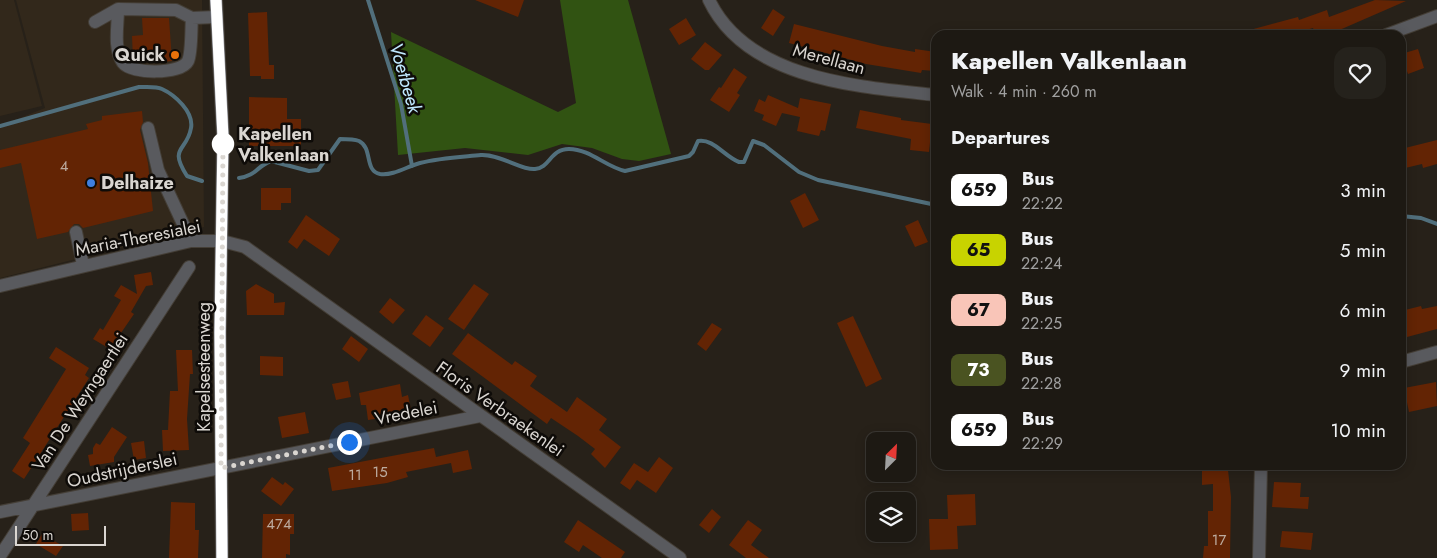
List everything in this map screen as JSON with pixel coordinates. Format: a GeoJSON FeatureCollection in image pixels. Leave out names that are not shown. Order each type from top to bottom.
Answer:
{"type":"FeatureCollection","features":[{"type":"Feature","properties":{"kind":"main road","name":"Kapelsesteenweg"},"geometry":{"type":"LineString","coordinates":[[216,0],[222,100],[222,558]]}},
{"type":"Feature","properties":{"kind":"street","name":"Merellaan"},"geometry":{"type":"LineString","coordinates":[[709,0],[736,38],[790,70],[866,87],[931,94]]}},
{"type":"Feature","properties":{"kind":"street"},"geometry":{"type":"LineString","coordinates":[[94,22],[118,9],[176,10],[192,18],[216,17]]}},
{"type":"Feature","properties":{"kind":"street"},"geometry":{"type":"LineString","coordinates":[[118,9],[118,52],[124,64],[135,70],[161,71],[180,69],[188,61],[192,18]]}},
{"type":"Feature","properties":{"kind":"street"},"geometry":{"type":"LineString","coordinates":[[1399,30],[1437,16]]}},
{"type":"Feature","properties":{"kind":"street"},"geometry":{"type":"LineString","coordinates":[[148,128],[158,170],[191,242]]}},
{"type":"Feature","properties":{"kind":"street"},"geometry":{"type":"LineString","coordinates":[[76,232],[83,265]]}},
{"type":"Feature","properties":{"kind":"street","name":"Maria-Theresialei"},"geometry":{"type":"LineString","coordinates":[[0,286],[83,265],[191,242],[222,241],[245,247],[301,288]]}},
{"type":"Feature","properties":{"kind":"street","name":"Van De Weyngaertlei"},"geometry":{"type":"LineString","coordinates":[[0,556],[189,267]]}},
{"type":"Feature","properties":{"kind":"street","name":"Floris Verbraekenlei"},"geometry":{"type":"LineString","coordinates":[[301,288],[680,558]]}},
{"type":"Feature","properties":{"kind":"street"},"geometry":{"type":"LineString","coordinates":[[1406,361],[1437,352]]}},
{"type":"Feature","properties":{"kind":"street","name":"Vredelei"},"geometry":{"type":"LineString","coordinates":[[221,468],[480,416]]}},
{"type":"Feature","properties":{"kind":"street","name":"Oudstrijderslei"},"geometry":{"type":"LineString","coordinates":[[0,512],[33,507],[221,468]]}},
{"type":"Feature","properties":{"kind":"street"},"geometry":{"type":"LineString","coordinates":[[1259,558],[1261,470]]}},
{"type":"Feature","properties":{"kind":"shaded area"},"geometry":{"type":"Polygon","coordinates":[[[0,0],[14,0],[42,106],[0,116],[0,0]]]}},
{"type":"Feature","properties":{"kind":"shaded area"},"geometry":{"type":"Polygon","coordinates":[[[16,0],[202,0],[204,227],[0,278],[0,126],[45,108],[16,0]]]}},
{"type":"Feature","properties":{"kind":"green space"},"geometry":{"type":"Polygon","coordinates":[[[560,0],[628,0],[671,154],[639,161],[622,159],[592,148],[562,144],[528,155],[465,148],[398,155],[391,32],[558,112],[576,103],[560,0]]]}},
{"type":"Feature","properties":{"kind":"building"},"geometry":{"type":"Polygon","coordinates":[[[475,0],[524,0],[518,17],[475,0]]]}},
{"type":"Feature","properties":{"kind":"building"},"geometry":{"type":"Polygon","coordinates":[[[1375,0],[1406,1],[1339,30],[1314,30],[1313,28],[1306,30],[1250,30],[1298,17],[1299,20],[1327,10],[1329,17],[1375,0]]]}},
{"type":"Feature","properties":{"kind":"building"},"geometry":{"type":"Polygon","coordinates":[[[773,9],[785,17],[773,36],[761,28],[773,9]]]}},
{"type":"Feature","properties":{"kind":"building"},"geometry":{"type":"Polygon","coordinates":[[[267,12],[269,65],[274,65],[274,79],[261,79],[261,76],[250,76],[248,13],[267,12]]]}},
{"type":"Feature","properties":{"kind":"building"},"geometry":{"type":"Polygon","coordinates":[[[142,18],[169,18],[172,61],[156,63],[133,60],[132,36],[143,35],[142,18]]]}},
{"type":"Feature","properties":{"kind":"building"},"geometry":{"type":"Polygon","coordinates":[[[686,18],[696,35],[679,45],[669,29],[686,18]]]}},
{"type":"Feature","properties":{"kind":"building"},"geometry":{"type":"Polygon","coordinates":[[[794,24],[882,46],[915,52],[915,49],[931,51],[931,71],[922,70],[921,73],[866,64],[789,43],[794,24]]]}},
{"type":"Feature","properties":{"kind":"building"},"geometry":{"type":"Polygon","coordinates":[[[705,42],[722,55],[709,70],[705,70],[691,59],[705,42]]]}},
{"type":"Feature","properties":{"kind":"building"},"geometry":{"type":"Polygon","coordinates":[[[1418,49],[1424,68],[1408,74],[1406,53],[1418,49]]]}},
{"type":"Feature","properties":{"kind":"building"},"geometry":{"type":"Polygon","coordinates":[[[734,68],[747,77],[737,93],[740,95],[729,112],[710,100],[719,87],[721,88],[734,68]]]}},
{"type":"Feature","properties":{"kind":"building"},"geometry":{"type":"Polygon","coordinates":[[[768,95],[798,108],[800,98],[831,104],[825,131],[821,130],[819,136],[797,131],[800,117],[782,113],[776,126],[762,120],[764,115],[754,111],[759,99],[765,102],[768,95]]]}},
{"type":"Feature","properties":{"kind":"building"},"geometry":{"type":"Polygon","coordinates":[[[249,97],[287,98],[287,119],[301,119],[301,146],[249,146],[249,97]]]}},
{"type":"Feature","properties":{"kind":"building"},"geometry":{"type":"Polygon","coordinates":[[[860,110],[901,118],[901,120],[931,124],[929,152],[910,150],[911,139],[856,128],[860,110]]]}},
{"type":"Feature","properties":{"kind":"building"},"geometry":{"type":"Polygon","coordinates":[[[142,111],[143,122],[140,130],[148,163],[153,211],[83,228],[79,224],[74,224],[68,232],[37,239],[21,163],[0,168],[0,150],[88,129],[86,124],[102,120],[102,116],[142,111]]]}},
{"type":"Feature","properties":{"kind":"building"},"geometry":{"type":"Polygon","coordinates":[[[1437,140],[1437,164],[1423,168],[1422,164],[1406,168],[1406,148],[1437,140]]]}},
{"type":"Feature","properties":{"kind":"building"},"geometry":{"type":"Polygon","coordinates":[[[261,188],[291,188],[291,203],[281,203],[281,210],[261,210],[261,188]]]}},
{"type":"Feature","properties":{"kind":"building"},"geometry":{"type":"Polygon","coordinates":[[[805,193],[819,220],[803,228],[790,201],[805,193]]]}},
{"type":"Feature","properties":{"kind":"building"},"geometry":{"type":"Polygon","coordinates":[[[306,215],[340,239],[329,256],[304,239],[297,249],[288,242],[306,215]]]}},
{"type":"Feature","properties":{"kind":"building"},"geometry":{"type":"Polygon","coordinates":[[[918,220],[928,242],[915,247],[905,226],[918,220]]]}},
{"type":"Feature","properties":{"kind":"building"},"geometry":{"type":"Polygon","coordinates":[[[151,272],[153,285],[146,286],[131,312],[134,314],[110,349],[93,339],[100,328],[103,330],[121,300],[114,296],[121,285],[137,294],[134,275],[151,272]]]}},
{"type":"Feature","properties":{"kind":"building"},"geometry":{"type":"Polygon","coordinates":[[[256,284],[274,294],[274,303],[285,302],[284,315],[247,315],[246,291],[256,284]]]}},
{"type":"Feature","properties":{"kind":"building"},"geometry":{"type":"Polygon","coordinates":[[[474,284],[489,294],[464,330],[448,319],[474,284]]]}},
{"type":"Feature","properties":{"kind":"building"},"geometry":{"type":"Polygon","coordinates":[[[390,298],[405,310],[393,324],[379,312],[390,298]]]}},
{"type":"Feature","properties":{"kind":"building"},"geometry":{"type":"Polygon","coordinates":[[[1421,306],[1422,309],[1437,306],[1437,329],[1407,337],[1406,310],[1421,306]]]}},
{"type":"Feature","properties":{"kind":"building"},"geometry":{"type":"Polygon","coordinates":[[[426,315],[444,328],[430,347],[412,334],[426,315]]]}},
{"type":"Feature","properties":{"kind":"building"},"geometry":{"type":"Polygon","coordinates":[[[853,316],[882,379],[866,387],[837,323],[853,316]]]}},
{"type":"Feature","properties":{"kind":"building"},"geometry":{"type":"Polygon","coordinates":[[[712,323],[722,329],[706,351],[697,344],[712,323]]]}},
{"type":"Feature","properties":{"kind":"building"},"geometry":{"type":"Polygon","coordinates":[[[468,333],[512,365],[515,361],[537,376],[530,386],[567,412],[577,397],[607,419],[599,430],[621,447],[605,468],[591,454],[595,449],[578,436],[551,418],[547,424],[452,354],[468,333]]]}},
{"type":"Feature","properties":{"kind":"building"},"geometry":{"type":"Polygon","coordinates":[[[351,336],[368,349],[359,362],[342,349],[351,336]]]}},
{"type":"Feature","properties":{"kind":"building"},"geometry":{"type":"Polygon","coordinates":[[[56,347],[89,368],[85,375],[89,378],[24,479],[12,471],[30,443],[23,438],[66,369],[49,358],[56,347]]]}},
{"type":"Feature","properties":{"kind":"building"},"geometry":{"type":"Polygon","coordinates":[[[176,350],[192,350],[193,374],[190,374],[187,419],[189,450],[163,451],[162,430],[168,430],[170,391],[178,391],[176,350]]]}},
{"type":"Feature","properties":{"kind":"building"},"geometry":{"type":"Polygon","coordinates":[[[260,356],[283,357],[283,376],[260,375],[260,356]]]}},
{"type":"Feature","properties":{"kind":"building"},"geometry":{"type":"Polygon","coordinates":[[[348,381],[351,397],[336,400],[332,384],[348,381]]]}},
{"type":"Feature","properties":{"kind":"building"},"geometry":{"type":"Polygon","coordinates":[[[1436,382],[1437,406],[1409,412],[1406,388],[1436,382]]]}},
{"type":"Feature","properties":{"kind":"building"},"geometry":{"type":"Polygon","coordinates":[[[400,384],[402,397],[408,395],[411,410],[380,415],[381,418],[368,420],[366,405],[361,405],[359,393],[400,384]]]}},
{"type":"Feature","properties":{"kind":"building"},"geometry":{"type":"Polygon","coordinates":[[[305,412],[309,433],[282,438],[278,417],[305,412]]]}},
{"type":"Feature","properties":{"kind":"building"},"geometry":{"type":"Polygon","coordinates":[[[112,427],[127,437],[114,457],[114,462],[90,466],[88,455],[93,454],[93,448],[96,443],[100,445],[112,427]]]}},
{"type":"Feature","properties":{"kind":"building"},"geometry":{"type":"Polygon","coordinates":[[[144,441],[146,458],[134,460],[131,443],[144,441]]]}},
{"type":"Feature","properties":{"kind":"building"},"geometry":{"type":"Polygon","coordinates":[[[434,448],[436,457],[468,450],[472,469],[453,473],[451,463],[406,472],[408,477],[387,483],[332,491],[328,468],[434,448]]]}},
{"type":"Feature","properties":{"kind":"building"},"geometry":{"type":"Polygon","coordinates":[[[659,457],[673,468],[656,493],[637,480],[630,490],[620,483],[634,463],[648,472],[659,457]]]}},
{"type":"Feature","properties":{"kind":"building"},"geometry":{"type":"Polygon","coordinates":[[[1202,470],[1228,470],[1231,497],[1230,558],[1203,558],[1204,546],[1208,546],[1208,511],[1213,511],[1213,484],[1202,485],[1202,470]]]}},
{"type":"Feature","properties":{"kind":"building"},"geometry":{"type":"Polygon","coordinates":[[[272,477],[283,485],[285,482],[294,489],[281,506],[261,491],[272,477]]]}},
{"type":"Feature","properties":{"kind":"building"},"geometry":{"type":"Polygon","coordinates":[[[1274,482],[1301,483],[1300,497],[1309,497],[1308,509],[1272,507],[1274,482]]]}},
{"type":"Feature","properties":{"kind":"building"},"geometry":{"type":"Polygon","coordinates":[[[975,494],[976,525],[957,526],[958,549],[930,550],[929,519],[948,519],[947,495],[975,494]]]}},
{"type":"Feature","properties":{"kind":"building"},"geometry":{"type":"Polygon","coordinates":[[[171,502],[195,503],[195,530],[199,530],[198,558],[169,558],[171,502]]]}},
{"type":"Feature","properties":{"kind":"building"},"geometry":{"type":"Polygon","coordinates":[[[712,509],[721,517],[709,533],[699,525],[712,509]]]}},
{"type":"Feature","properties":{"kind":"building"},"geometry":{"type":"Polygon","coordinates":[[[88,513],[89,530],[72,531],[71,514],[88,513]]]}},
{"type":"Feature","properties":{"kind":"building"},"geometry":{"type":"Polygon","coordinates":[[[263,514],[294,514],[294,534],[290,534],[290,555],[286,554],[286,558],[262,558],[263,514]]]}},
{"type":"Feature","properties":{"kind":"building"},"geometry":{"type":"Polygon","coordinates":[[[578,520],[625,552],[621,558],[602,558],[583,545],[579,552],[564,542],[578,520]]]}},
{"type":"Feature","properties":{"kind":"building"},"geometry":{"type":"Polygon","coordinates":[[[748,520],[762,530],[751,545],[769,558],[746,558],[729,545],[748,520]]]}},
{"type":"Feature","properties":{"kind":"building"},"geometry":{"type":"Polygon","coordinates":[[[1282,531],[1313,533],[1311,550],[1280,547],[1282,531]]]}},
{"type":"Feature","properties":{"kind":"building"},"geometry":{"type":"Polygon","coordinates":[[[42,534],[63,546],[56,556],[36,544],[42,534]]]}},
{"type":"Feature","properties":{"kind":"waterway","name":"Voetbeek"},"geometry":{"type":"LineString","coordinates":[[368,0],[401,104],[412,166]]}},
{"type":"Feature","properties":{"kind":"waterway"},"geometry":{"type":"LineString","coordinates":[[0,126],[139,87],[160,88],[178,100],[190,116],[191,128],[189,136],[180,150],[179,159],[187,176],[202,181]]}},
{"type":"Feature","properties":{"kind":"waterway"},"geometry":{"type":"LineString","coordinates":[[239,178],[253,173],[262,165],[271,161],[309,171],[318,170],[340,139],[357,140],[363,144],[372,169],[380,174],[395,172],[427,161],[481,155],[496,157],[524,168],[535,169],[540,168],[558,152],[569,149],[584,152],[625,171],[689,156],[698,141],[709,142],[734,160],[744,162],[753,141],[764,145],[799,172],[818,180],[931,204]]}},
{"type":"Feature","properties":{"kind":"waterway"},"geometry":{"type":"LineString","coordinates":[[1406,216],[1421,218],[1437,224]]}},
{"type":"Feature","properties":{"kind":"bus line","name":"659"},"geometry":{"type":"LineString","coordinates":[[216,0],[223,137],[222,305],[220,333],[222,558]]}},
{"type":"Feature","properties":{"kind":"place","name":"Quick"},"geometry":{"type":"Point","coordinates":[175,55]}},
{"type":"Feature","properties":{"kind":"place","name":"Kapellen Valkenlaan"},"geometry":{"type":"Point","coordinates":[223,144]}},
{"type":"Feature","properties":{"kind":"place","name":"Delhaize"},"geometry":{"type":"Point","coordinates":[91,183]}},
{"type":"Feature","properties":{"kind":"route"},"geometry":{"type":"LineString","coordinates":[[223,144],[223,137],[222,305],[220,333],[221,468],[349,442]]}}]}
